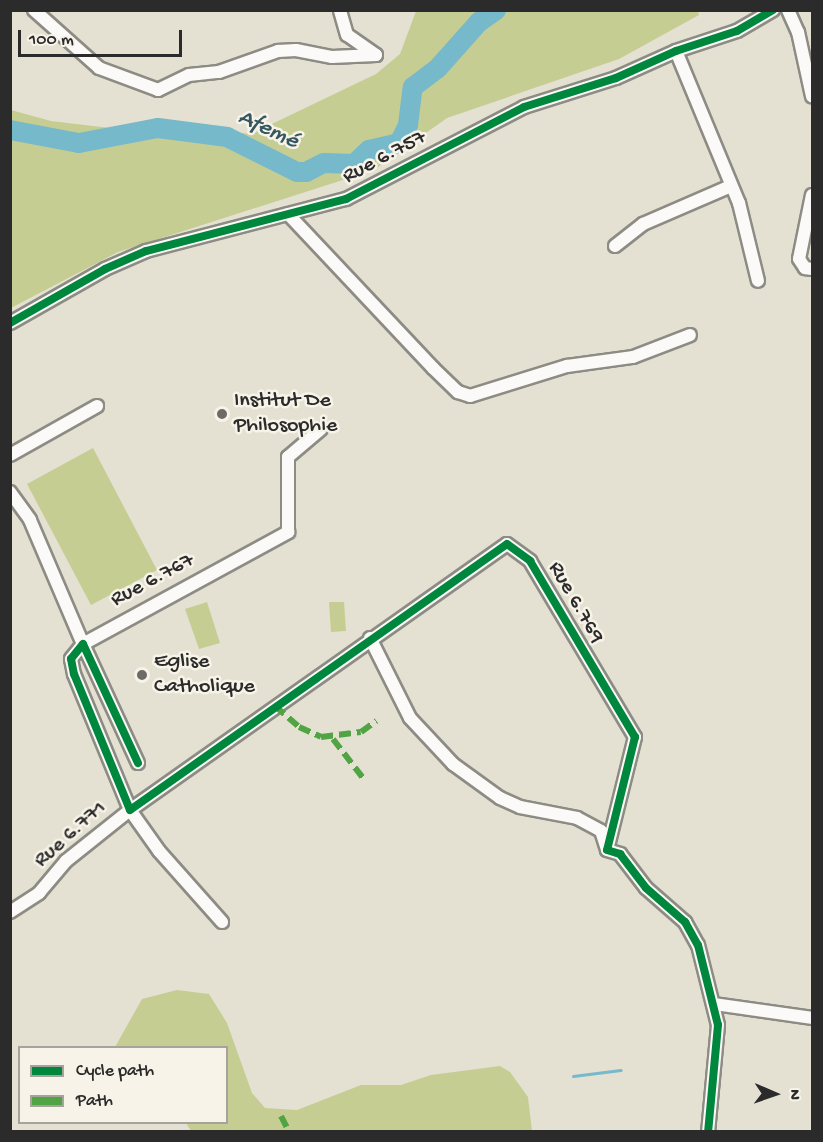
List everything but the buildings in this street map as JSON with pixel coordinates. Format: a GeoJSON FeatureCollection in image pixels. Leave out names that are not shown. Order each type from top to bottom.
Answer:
{"type":"FeatureCollection","features":[{"type":"Feature","properties":{"kind":"street"},"geometry":{"type":"LineString","coordinates":[[34,10],[99,68],[158,90],[189,75],[207,70],[219,72],[278,51],[296,50],[332,57],[376,55],[347,34],[340,10]]}},
{"type":"Feature","properties":{"kind":"street","name":"Rue 6.757"},"geometry":{"type":"LineString","coordinates":[[10,323],[95,274],[146,251],[346,199],[524,108],[616,78],[676,51],[737,31],[772,10]]}},
{"type":"Feature","properties":{"kind":"street"},"geometry":{"type":"LineString","coordinates":[[788,10],[798,32],[813,96]]}},
{"type":"Feature","properties":{"kind":"street"},"geometry":{"type":"LineString","coordinates":[[676,51],[732,186],[758,281]]}},
{"type":"Feature","properties":{"kind":"street"},"geometry":{"type":"LineString","coordinates":[[615,246],[643,224],[732,186]]}},
{"type":"Feature","properties":{"kind":"street"},"geometry":{"type":"LineString","coordinates":[[813,195],[799,258],[805,268],[813,269]]}},
{"type":"Feature","properties":{"kind":"street"},"geometry":{"type":"LineString","coordinates":[[288,214],[433,368],[458,392],[470,396],[567,366],[633,357],[690,335]]}},
{"type":"Feature","properties":{"kind":"street"},"geometry":{"type":"LineString","coordinates":[[10,454],[97,406]]}},
{"type":"Feature","properties":{"kind":"street","name":"Rue 6.767"},"geometry":{"type":"LineString","coordinates":[[82,644],[288,532],[288,457],[321,429]]}},
{"type":"Feature","properties":{"kind":"street"},"geometry":{"type":"LineString","coordinates":[[10,492],[30,520],[82,644],[138,763]]}},
{"type":"Feature","properties":{"kind":"street","name":"Rue 6.769"},"geometry":{"type":"LineString","coordinates":[[130,810],[370,638],[507,544],[530,561],[635,737],[608,850]]}},
{"type":"Feature","properties":{"kind":"street"},"geometry":{"type":"LineString","coordinates":[[370,638],[410,718],[453,764],[500,798],[520,807],[578,818],[601,831],[608,850],[620,854],[646,888],[692,932],[714,1004],[718,1025],[708,1131]]}},
{"type":"Feature","properties":{"kind":"street"},"geometry":{"type":"LineString","coordinates":[[82,644],[71,659],[74,674],[130,810],[159,851],[222,922]]}},
{"type":"Feature","properties":{"kind":"street","name":"Rue 6.771"},"geometry":{"type":"LineString","coordinates":[[10,912],[39,893],[66,861],[130,810]]}},
{"type":"Feature","properties":{"kind":"street"},"geometry":{"type":"LineString","coordinates":[[714,1004],[813,1018]]}},
{"type":"Feature","properties":{"kind":"green space"},"geometry":{"type":"Polygon","coordinates":[[[698,10],[699,15],[619,59],[447,118],[374,170],[118,252],[11,308],[11,110],[51,121],[110,128],[175,125],[251,134],[376,74],[400,54],[416,11],[698,10]]]}},
{"type":"Feature","properties":{"kind":"green space"},"geometry":{"type":"Polygon","coordinates":[[[93,448],[157,570],[91,605],[27,484],[93,448]]]}},
{"type":"Feature","properties":{"kind":"green space"},"geometry":{"type":"Polygon","coordinates":[[[207,602],[220,643],[199,649],[185,609],[207,602]]]}},
{"type":"Feature","properties":{"kind":"green space"},"geometry":{"type":"Polygon","coordinates":[[[329,602],[344,602],[346,631],[331,632],[329,602]]]}},
{"type":"Feature","properties":{"kind":"green space"},"geometry":{"type":"Polygon","coordinates":[[[177,990],[209,994],[227,1023],[252,1093],[265,1108],[297,1110],[361,1085],[401,1085],[431,1075],[500,1066],[510,1072],[528,1097],[532,1131],[191,1131],[187,1124],[228,1124],[228,1046],[116,1046],[142,999],[177,990]]]}},
{"type":"Feature","properties":{"kind":"waterway","name":"Afemé"},"geometry":{"type":"LineString","coordinates":[[10,130],[79,143],[158,128],[227,137],[297,172],[306,172],[324,163],[354,164],[369,150],[399,143],[408,125],[413,87],[438,68],[479,22],[496,10]]}},
{"type":"Feature","properties":{"kind":"waterway"},"geometry":{"type":"LineString","coordinates":[[573,1076],[621,1070]]}},
{"type":"Feature","properties":{"kind":"marked path"},"geometry":{"type":"LineString","coordinates":[[275,706],[299,727],[321,737],[361,732],[376,721]]}},
{"type":"Feature","properties":{"kind":"marked path"},"geometry":{"type":"LineString","coordinates":[[333,739],[363,778]]}},
{"type":"Feature","properties":{"kind":"marked path"},"geometry":{"type":"LineString","coordinates":[[281,1116],[289,1132]]}},
{"type":"Feature","properties":{"kind":"cycle path"},"geometry":{"type":"LineString","coordinates":[[10,323],[105,269],[146,251],[346,199],[524,107],[616,78],[676,51],[737,31],[773,10]]}},
{"type":"Feature","properties":{"kind":"cycle path"},"geometry":{"type":"LineString","coordinates":[[138,763],[83,644],[71,659],[74,674],[130,810],[507,544],[530,561],[635,737],[607,850],[620,854],[646,888],[685,922],[698,945],[718,1025],[708,1132]]}},
{"type":"Feature","properties":{"kind":"place","name":"Institut De Philosophie"},"geometry":{"type":"Point","coordinates":[222,414]}},
{"type":"Feature","properties":{"kind":"place","name":"Eglise Catholique"},"geometry":{"type":"Point","coordinates":[142,675]}}]}
